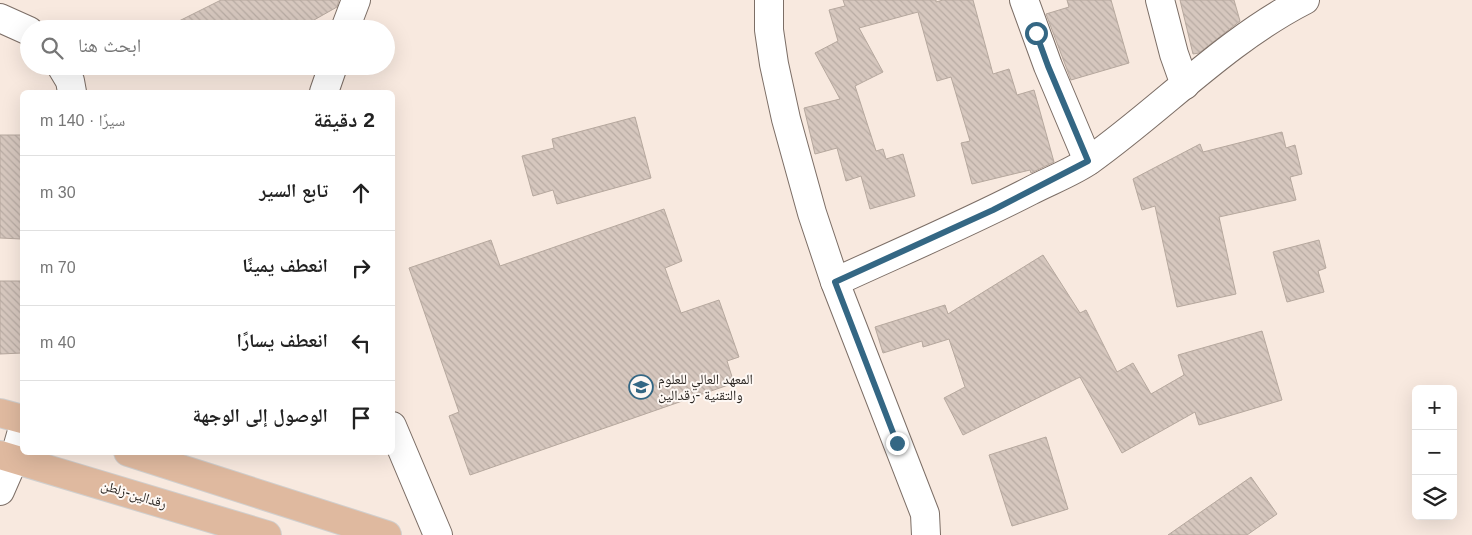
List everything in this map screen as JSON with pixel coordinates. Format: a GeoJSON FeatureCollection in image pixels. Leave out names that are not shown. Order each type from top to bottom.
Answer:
{"type":"FeatureCollection","features":[{"type":"Feature","properties":{"kind":"main road"},"geometry":{"type":"LineString","coordinates":[[0,413],[20,418]]}},
{"type":"Feature","properties":{"kind":"main road"},"geometry":{"type":"LineString","coordinates":[[137,455],[387,535]]}},
{"type":"Feature","properties":{"kind":"main road","name":"رقدالين-زلطن"},"geometry":{"type":"LineString","coordinates":[[7,457],[267,535]]}},
{"type":"Feature","properties":{"kind":"street"},"geometry":{"type":"LineString","coordinates":[[349,20],[356,0]]}},
{"type":"Feature","properties":{"kind":"street"},"geometry":{"type":"LineString","coordinates":[[769,0],[769,30],[774,64],[786,119],[812,213],[835,282],[925,514],[926,535]]}},
{"type":"Feature","properties":{"kind":"street"},"geometry":{"type":"LineString","coordinates":[[1024,0],[1048,66],[1088,161]]}},
{"type":"Feature","properties":{"kind":"street"},"geometry":{"type":"LineString","coordinates":[[1160,0],[1174,54],[1185,85]]}},
{"type":"Feature","properties":{"kind":"street"},"geometry":{"type":"LineString","coordinates":[[835,282],[993,210],[1088,161],[1141,122],[1221,54],[1284,11],[1305,0]]}},
{"type":"Feature","properties":{"kind":"street"},"geometry":{"type":"LineString","coordinates":[[0,18],[20,27]]}},
{"type":"Feature","properties":{"kind":"street"},"geometry":{"type":"LineString","coordinates":[[66,75],[72,90]]}},
{"type":"Feature","properties":{"kind":"street"},"geometry":{"type":"LineString","coordinates":[[325,90],[330,75]]}},
{"type":"Feature","properties":{"kind":"street"},"geometry":{"type":"LineString","coordinates":[[395,433],[438,535]]}},
{"type":"Feature","properties":{"kind":"street"},"geometry":{"type":"LineString","coordinates":[[0,491],[7,457],[20,434]]}},
{"type":"Feature","properties":{"kind":"building"},"geometry":{"type":"Polygon","coordinates":[[[221,0],[339,0],[337,7],[314,20],[181,20],[221,0]]]}},
{"type":"Feature","properties":{"kind":"building"},"geometry":{"type":"Polygon","coordinates":[[[843,0],[936,0],[936,2],[943,0],[973,0],[993,74],[1009,69],[1017,95],[1034,90],[1054,162],[1031,173],[1030,170],[972,184],[961,143],[970,141],[951,77],[937,81],[918,12],[859,28],[883,72],[855,86],[876,151],[883,149],[886,159],[903,154],[915,196],[870,209],[861,176],[846,181],[837,148],[815,154],[804,108],[840,99],[815,53],[838,41],[829,10],[845,6],[843,0]]]}},
{"type":"Feature","properties":{"kind":"building"},"geometry":{"type":"Polygon","coordinates":[[[1067,0],[1111,0],[1129,63],[1071,80],[1046,14],[1069,7],[1067,0]]]}},
{"type":"Feature","properties":{"kind":"building"},"geometry":{"type":"Polygon","coordinates":[[[1180,0],[1234,0],[1240,21],[1199,53],[1193,54],[1180,0]]]}},
{"type":"Feature","properties":{"kind":"building"},"geometry":{"type":"Polygon","coordinates":[[[635,117],[651,178],[557,204],[553,190],[533,196],[522,156],[554,148],[552,139],[635,117]]]}},
{"type":"Feature","properties":{"kind":"building"},"geometry":{"type":"Polygon","coordinates":[[[1282,132],[1286,148],[1295,145],[1302,174],[1290,177],[1296,200],[1219,217],[1236,294],[1177,307],[1155,206],[1142,210],[1133,179],[1200,144],[1203,152],[1282,132]]]}},
{"type":"Feature","properties":{"kind":"building"},"geometry":{"type":"Polygon","coordinates":[[[0,135],[20,135],[20,239],[0,238],[0,135]]]}},
{"type":"Feature","properties":{"kind":"building"},"geometry":{"type":"Polygon","coordinates":[[[664,209],[682,261],[665,268],[681,313],[719,300],[739,357],[727,361],[734,383],[470,475],[449,416],[459,412],[409,268],[491,240],[500,266],[664,209]]]}},
{"type":"Feature","properties":{"kind":"building"},"geometry":{"type":"Polygon","coordinates":[[[1319,240],[1326,268],[1318,271],[1324,292],[1287,302],[1273,252],[1319,240]]]}},
{"type":"Feature","properties":{"kind":"building"},"geometry":{"type":"Polygon","coordinates":[[[1043,255],[1080,313],[1086,310],[1117,372],[1133,363],[1151,394],[1184,375],[1178,355],[1262,331],[1282,400],[1199,425],[1195,412],[1122,453],[1080,377],[963,435],[944,398],[965,387],[949,339],[923,347],[922,341],[883,353],[875,327],[945,305],[948,314],[1043,255]]]}},
{"type":"Feature","properties":{"kind":"building"},"geometry":{"type":"Polygon","coordinates":[[[0,281],[20,281],[20,353],[0,354],[0,281]]]}},
{"type":"Feature","properties":{"kind":"building"},"geometry":{"type":"Polygon","coordinates":[[[1046,437],[1068,509],[1012,526],[989,455],[1046,437]]]}},
{"type":"Feature","properties":{"kind":"building"},"geometry":{"type":"Polygon","coordinates":[[[1251,477],[1277,514],[1247,535],[1168,535],[1251,477]]]}},
{"type":"Feature","properties":{"kind":"place","name":"المعهد العالي للعلوم والتقنية -رقدالين"},"geometry":{"type":"Point","coordinates":[641,387]}},
{"type":"Feature","properties":{"kind":"route"},"geometry":{"type":"LineString","coordinates":[[897,443],[835,282],[993,210],[1088,161],[1036,33]]}}]}
